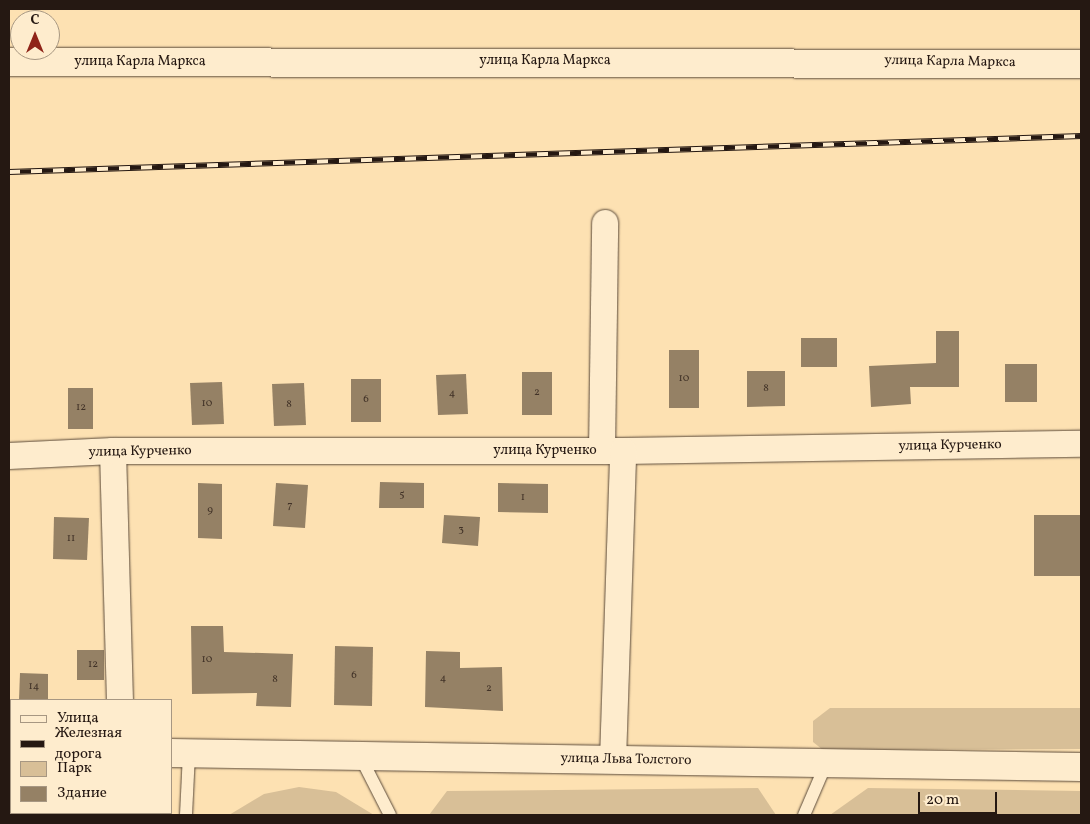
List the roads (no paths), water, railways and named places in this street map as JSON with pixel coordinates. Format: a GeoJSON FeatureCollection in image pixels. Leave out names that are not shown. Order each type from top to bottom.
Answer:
{"type":"FeatureCollection","features":[{"type":"Feature","properties":{"kind":"street","name":"улица Карла Маркса"},"geometry":{"type":"LineString","coordinates":[[9,62],[1081,64]]}},
{"type":"Feature","properties":{"kind":"street"},"geometry":{"type":"LineString","coordinates":[[605,223],[613,452],[613,760]]}},
{"type":"Feature","properties":{"kind":"street","name":"улица Курченко"},"geometry":{"type":"LineString","coordinates":[[9,456],[113,452],[613,452],[1081,444]]}},
{"type":"Feature","properties":{"kind":"street"},"geometry":{"type":"LineString","coordinates":[[113,452],[120,699]]}},
{"type":"Feature","properties":{"kind":"street","name":"улица Льва Толстого"},"geometry":{"type":"LineString","coordinates":[[180,753],[1081,767]]}},
{"type":"Feature","properties":{"kind":"lane"},"geometry":{"type":"LineString","coordinates":[[180,753],[186,815]]}},
{"type":"Feature","properties":{"kind":"lane"},"geometry":{"type":"LineString","coordinates":[[360,756],[390,815]]}},
{"type":"Feature","properties":{"kind":"lane"},"geometry":{"type":"LineString","coordinates":[[804,815],[826,764]]}},
{"type":"Feature","properties":{"kind":"railway"},"geometry":{"type":"LineString","coordinates":[[9,172],[1081,136]]}}]}
